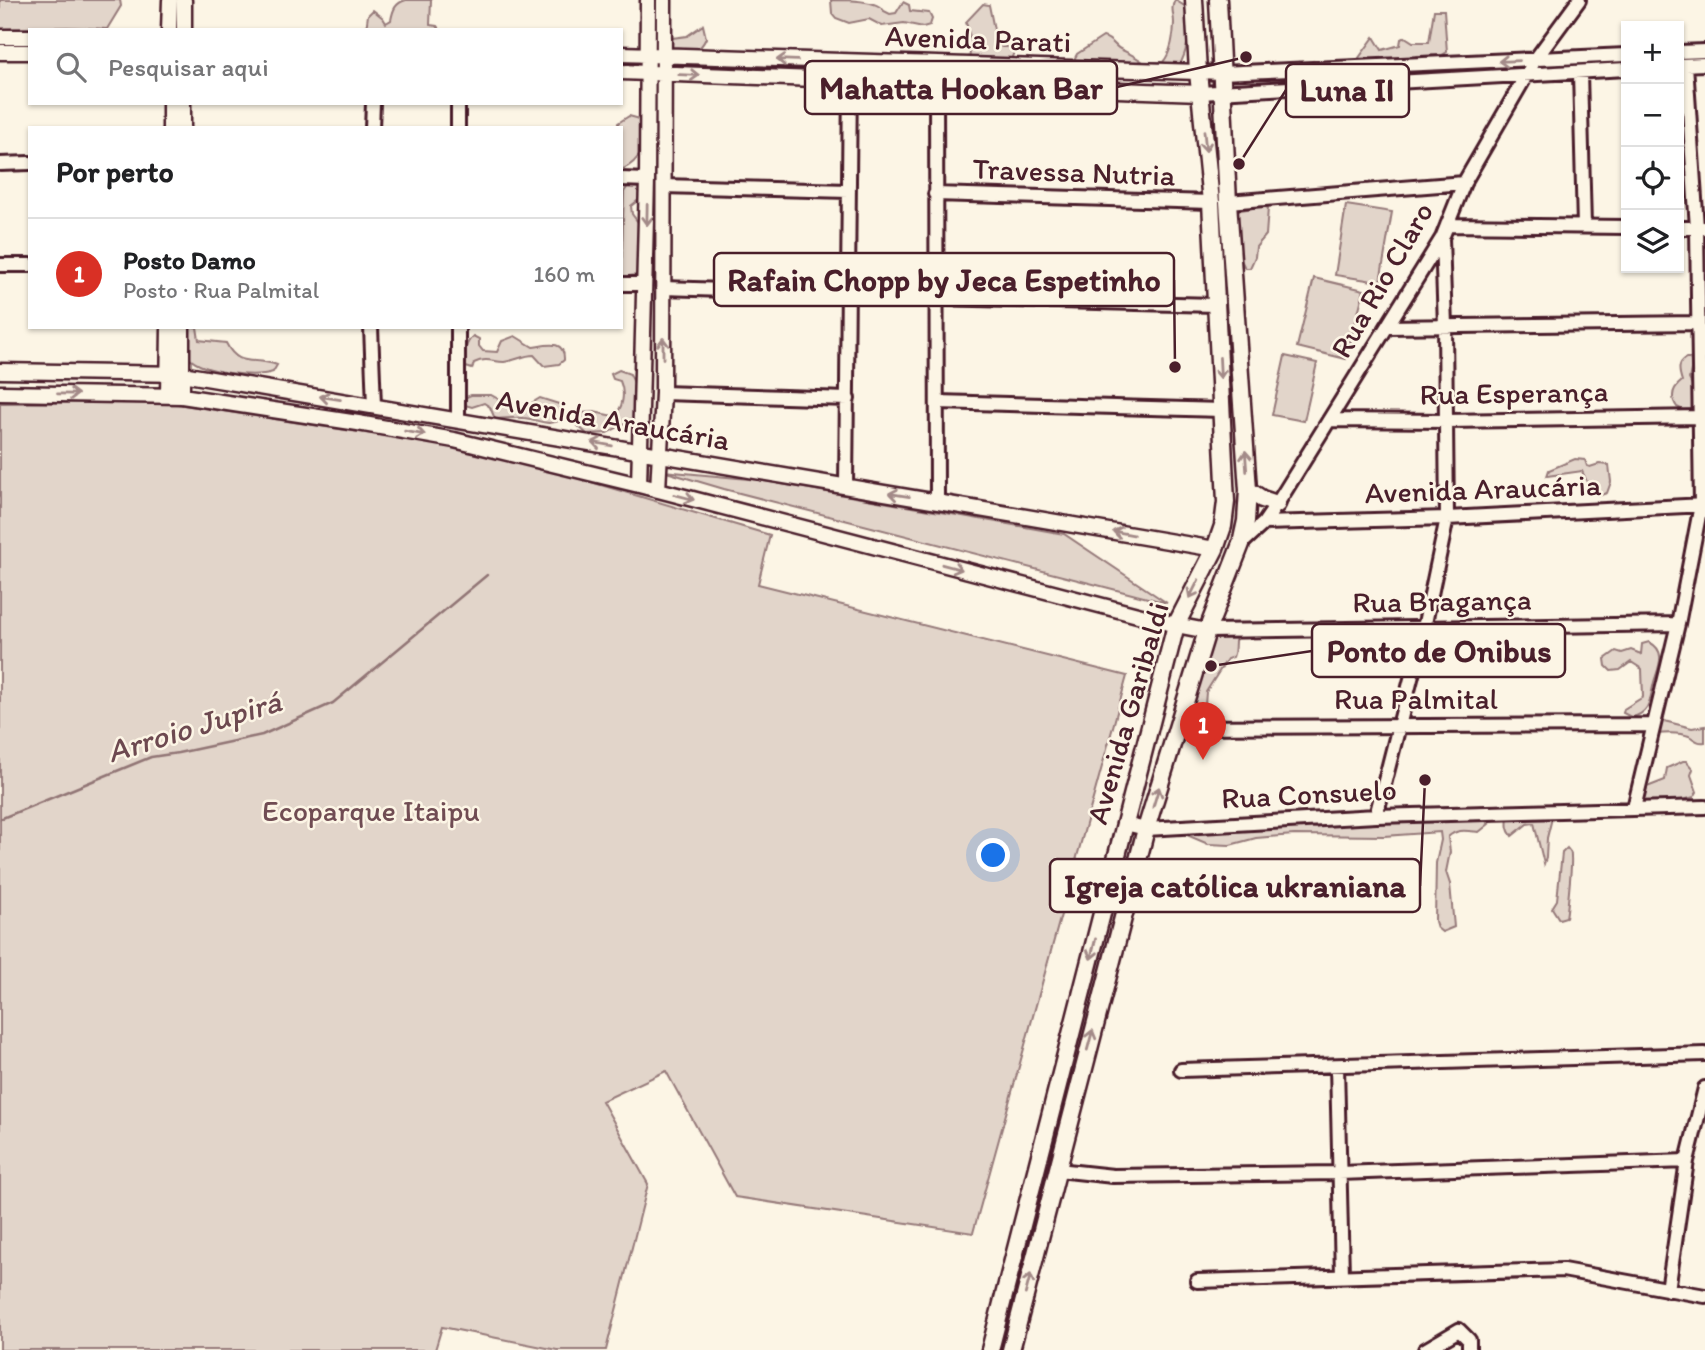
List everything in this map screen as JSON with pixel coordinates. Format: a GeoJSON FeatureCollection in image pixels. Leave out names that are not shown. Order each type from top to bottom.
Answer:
{"type":"FeatureCollection","features":[{"type":"Feature","properties":{"kind":"main road","name":"Avenida Garibaldi"},"geometry":{"type":"LineString","coordinates":[[1011,1350],[1146,829],[1207,631],[1241,544],[1248,506],[1219,202],[1200,93],[1194,0]]}},
{"type":"Feature","properties":{"kind":"main road","name":"Avenida Garibaldi"},"geometry":{"type":"LineString","coordinates":[[990,1350],[1176,625],[1215,549],[1223,527],[1226,502],[1216,305],[1222,93],[1218,0]]}},
{"type":"Feature","properties":{"kind":"main road"},"geometry":{"type":"LineString","coordinates":[[1248,490],[1277,505]]}},
{"type":"Feature","properties":{"kind":"main road"},"geometry":{"type":"LineString","coordinates":[[1215,549],[1225,555],[1233,566]]}},
{"type":"Feature","properties":{"kind":"main road"},"geometry":{"type":"LineString","coordinates":[[1062,1074],[1080,1079]]}},
{"type":"Feature","properties":{"kind":"street"},"geometry":{"type":"LineString","coordinates":[[169,28],[170,0]]}},
{"type":"Feature","properties":{"kind":"street"},"geometry":{"type":"LineString","coordinates":[[184,0],[184,28]]}},
{"type":"Feature","properties":{"kind":"street"},"geometry":{"type":"LineString","coordinates":[[648,0],[656,56]]}},
{"type":"Feature","properties":{"kind":"street"},"geometry":{"type":"LineString","coordinates":[[639,485],[647,180],[656,56],[664,0]]}},
{"type":"Feature","properties":{"kind":"street","name":"Rua Rio Claro"},"geometry":{"type":"LineString","coordinates":[[1241,544],[1264,523],[1277,505],[1442,238],[1464,183],[1535,60],[1579,0]]}},
{"type":"Feature","properties":{"kind":"street"},"geometry":{"type":"LineString","coordinates":[[0,37],[28,37]]}},
{"type":"Feature","properties":{"kind":"street"},"geometry":{"type":"LineString","coordinates":[[1684,52],[1705,51]]}},
{"type":"Feature","properties":{"kind":"street"},"geometry":{"type":"LineString","coordinates":[[0,52],[28,52]]}},
{"type":"Feature","properties":{"kind":"street","name":"Avenida Parati"},"geometry":{"type":"LineString","coordinates":[[623,54],[1220,73],[1621,55]]}},
{"type":"Feature","properties":{"kind":"street"},"geometry":{"type":"LineString","coordinates":[[1684,65],[1705,64]]}},
{"type":"Feature","properties":{"kind":"street","name":"Avenida Parati"},"geometry":{"type":"LineString","coordinates":[[623,72],[1222,93],[1621,69]]}},
{"type":"Feature","properties":{"kind":"street"},"geometry":{"type":"LineString","coordinates":[[1580,73],[1584,226]]}},
{"type":"Feature","properties":{"kind":"street"},"geometry":{"type":"LineString","coordinates":[[655,74],[663,186],[663,393],[658,490]]}},
{"type":"Feature","properties":{"kind":"street"},"geometry":{"type":"LineString","coordinates":[[1634,808],[1703,505],[1698,323],[1701,228],[1684,74]]}},
{"type":"Feature","properties":{"kind":"street"},"geometry":{"type":"LineString","coordinates":[[846,487],[850,80]]}},
{"type":"Feature","properties":{"kind":"street"},"geometry":{"type":"LineString","coordinates":[[936,83],[939,402],[937,501]]}},
{"type":"Feature","properties":{"kind":"street"},"geometry":{"type":"LineString","coordinates":[[170,105],[170,126]]}},
{"type":"Feature","properties":{"kind":"street"},"geometry":{"type":"LineString","coordinates":[[183,105],[183,126]]}},
{"type":"Feature","properties":{"kind":"street"},"geometry":{"type":"LineString","coordinates":[[372,126],[373,105]]}},
{"type":"Feature","properties":{"kind":"street"},"geometry":{"type":"LineString","coordinates":[[458,105],[458,126]]}},
{"type":"Feature","properties":{"kind":"street"},"geometry":{"type":"LineString","coordinates":[[0,163],[28,163]]}},
{"type":"Feature","properties":{"kind":"street"},"geometry":{"type":"LineString","coordinates":[[623,179],[647,180]]}},
{"type":"Feature","properties":{"kind":"street","name":"Travessa Nutria"},"geometry":{"type":"LineString","coordinates":[[935,194],[1219,202],[1464,183]]}},
{"type":"Feature","properties":{"kind":"street"},"geometry":{"type":"LineString","coordinates":[[663,186],[849,191]]}},
{"type":"Feature","properties":{"kind":"street"},"geometry":{"type":"LineString","coordinates":[[1447,225],[1621,227]]}},
{"type":"Feature","properties":{"kind":"street"},"geometry":{"type":"LineString","coordinates":[[1376,816],[1424,628],[1447,518],[1446,326],[1442,238]]}},
{"type":"Feature","properties":{"kind":"street"},"geometry":{"type":"LineString","coordinates":[[0,265],[28,265]]}},
{"type":"Feature","properties":{"kind":"street"},"geometry":{"type":"LineString","coordinates":[[623,284],[645,285]]}},
{"type":"Feature","properties":{"kind":"street"},"geometry":{"type":"LineString","coordinates":[[663,288],[848,294]]}},
{"type":"Feature","properties":{"kind":"street"},"geometry":{"type":"LineString","coordinates":[[936,298],[1216,305]]}},
{"type":"Feature","properties":{"kind":"street"},"geometry":{"type":"LineString","coordinates":[[1387,327],[1698,323]]}},
{"type":"Feature","properties":{"kind":"street"},"geometry":{"type":"LineString","coordinates":[[169,329],[175,395]]}},
{"type":"Feature","properties":{"kind":"street"},"geometry":{"type":"LineString","coordinates":[[175,373],[182,329]]}},
{"type":"Feature","properties":{"kind":"street"},"geometry":{"type":"LineString","coordinates":[[371,329],[374,406]]}},
{"type":"Feature","properties":{"kind":"street"},"geometry":{"type":"LineString","coordinates":[[458,329],[458,419]]}},
{"type":"Feature","properties":{"kind":"street","name":"Avenida Araucária"},"geometry":{"type":"LineString","coordinates":[[0,372],[175,373],[1215,549]]}},
{"type":"Feature","properties":{"kind":"street","name":"Avenida Araucária"},"geometry":{"type":"LineString","coordinates":[[0,393],[175,395],[454,440],[1207,631]]}},
{"type":"Feature","properties":{"kind":"street"},"geometry":{"type":"LineString","coordinates":[[663,393],[848,399]]}},
{"type":"Feature","properties":{"kind":"street"},"geometry":{"type":"LineString","coordinates":[[939,402],[1222,410]]}},
{"type":"Feature","properties":{"kind":"street","name":"Rua Esperança"},"geometry":{"type":"LineString","coordinates":[[1329,420],[1700,417]]}},
{"type":"Feature","properties":{"kind":"street","name":"Avenida Araucária"},"geometry":{"type":"LineString","coordinates":[[1264,523],[1447,518],[1703,505]]}},
{"type":"Feature","properties":{"kind":"street","name":"Rua Bragança"},"geometry":{"type":"LineString","coordinates":[[1207,631],[1678,624]]}},
{"type":"Feature","properties":{"kind":"street","name":"Rua Palmital"},"geometry":{"type":"LineString","coordinates":[[1178,727],[1653,725]]}},
{"type":"Feature","properties":{"kind":"street","name":"Rua Consuelo"},"geometry":{"type":"LineString","coordinates":[[1125,824],[1146,829],[1376,816],[1705,807]]}},
{"type":"Feature","properties":{"kind":"street"},"geometry":{"type":"LineString","coordinates":[[1181,1070],[1705,1054]]}},
{"type":"Feature","properties":{"kind":"street"},"geometry":{"type":"LineString","coordinates":[[1337,1066],[1342,1275]]}},
{"type":"Feature","properties":{"kind":"street"},"geometry":{"type":"LineString","coordinates":[[1668,1290],[1687,1161],[1705,1088]]}},
{"type":"Feature","properties":{"kind":"street"},"geometry":{"type":"LineString","coordinates":[[1058,1170],[1113,1176],[1339,1174],[1687,1161]]}},
{"type":"Feature","properties":{"kind":"street"},"geometry":{"type":"LineString","coordinates":[[1197,1281],[1563,1270],[1705,1296]]}},
{"type":"Feature","properties":{"kind":"street"},"geometry":{"type":"LineString","coordinates":[[1425,1350],[1459,1330],[1469,1340],[1469,1350]]}},
{"type":"Feature","properties":{"kind":"green space"},"geometry":{"type":"Polygon","coordinates":[[[0,0],[120,0],[121,6],[108,28],[0,29],[0,0]]]}},
{"type":"Feature","properties":{"kind":"green space"},"geometry":{"type":"Polygon","coordinates":[[[431,0],[430,25],[438,28],[366,28],[368,15],[373,10],[386,23],[391,20],[394,10],[402,1],[431,0]]]}},
{"type":"Feature","properties":{"kind":"green space"},"geometry":{"type":"Polygon","coordinates":[[[831,0],[869,3],[890,14],[896,13],[903,2],[909,5],[910,11],[929,13],[932,19],[930,25],[923,27],[904,23],[882,26],[869,19],[849,23],[836,18],[832,13],[831,0]]]}},
{"type":"Feature","properties":{"kind":"green space"},"geometry":{"type":"Polygon","coordinates":[[[1175,0],[1186,7],[1189,23],[1186,48],[1177,70],[1080,64],[1074,60],[1077,54],[1103,37],[1143,62],[1163,62],[1173,38],[1172,9],[1175,0]]]}},
{"type":"Feature","properties":{"kind":"green space"},"geometry":{"type":"Polygon","coordinates":[[[983,4],[989,5],[997,44],[1002,47],[1016,47],[1008,67],[969,62],[971,41],[966,22],[983,4]]]}},
{"type":"Feature","properties":{"kind":"green space"},"geometry":{"type":"Polygon","coordinates":[[[1434,10],[1444,10],[1447,52],[1442,55],[1416,56],[1408,61],[1356,62],[1374,37],[1382,50],[1400,45],[1401,39],[1405,37],[1413,42],[1429,42],[1434,10]]]}},
{"type":"Feature","properties":{"kind":"green space"},"geometry":{"type":"Polygon","coordinates":[[[703,25],[706,38],[700,47],[693,52],[673,55],[668,43],[672,38],[687,36],[703,25]]]}},
{"type":"Feature","properties":{"kind":"green space"},"geometry":{"type":"Polygon","coordinates":[[[629,116],[640,119],[639,156],[623,169],[623,126],[618,126],[618,123],[629,116]]]}},
{"type":"Feature","properties":{"kind":"green space"},"geometry":{"type":"Polygon","coordinates":[[[628,186],[643,187],[641,198],[631,206],[632,214],[640,225],[639,268],[637,275],[623,277],[624,192],[628,186]]]}},
{"type":"Feature","properties":{"kind":"green space"},"geometry":{"type":"Polygon","coordinates":[[[1346,205],[1392,212],[1380,282],[1335,275],[1346,205]]]}},
{"type":"Feature","properties":{"kind":"green space"},"geometry":{"type":"Polygon","coordinates":[[[1264,206],[1268,208],[1266,235],[1256,247],[1250,268],[1245,268],[1241,260],[1235,211],[1264,206]]]}},
{"type":"Feature","properties":{"kind":"green space"},"geometry":{"type":"Polygon","coordinates":[[[1314,278],[1364,290],[1346,359],[1297,347],[1314,278]]]}},
{"type":"Feature","properties":{"kind":"green space"},"geometry":{"type":"Polygon","coordinates":[[[186,329],[197,329],[199,340],[226,343],[236,356],[242,359],[277,365],[273,372],[265,374],[230,373],[206,367],[189,358],[186,329]]]}},
{"type":"Feature","properties":{"kind":"green space"},"geometry":{"type":"Polygon","coordinates":[[[473,336],[479,339],[479,346],[483,351],[497,352],[502,341],[515,336],[533,347],[558,346],[564,353],[564,360],[559,364],[544,366],[534,355],[530,355],[504,362],[479,361],[474,363],[472,369],[466,367],[466,347],[473,336]]]}},
{"type":"Feature","properties":{"kind":"green space"},"geometry":{"type":"Polygon","coordinates":[[[1285,356],[1317,363],[1304,421],[1272,415],[1285,356]]]}},
{"type":"Feature","properties":{"kind":"green space"},"geometry":{"type":"Polygon","coordinates":[[[1686,358],[1690,358],[1692,365],[1689,379],[1695,401],[1693,409],[1683,410],[1677,407],[1673,396],[1682,381],[1680,365],[1686,358]]]}},
{"type":"Feature","properties":{"kind":"green space"},"geometry":{"type":"Polygon","coordinates":[[[619,370],[630,374],[635,385],[634,419],[607,433],[587,434],[577,425],[576,418],[581,413],[594,412],[613,416],[619,409],[623,395],[622,385],[620,381],[613,379],[611,374],[619,370]]]}},
{"type":"Feature","properties":{"kind":"green space"},"geometry":{"type":"Polygon","coordinates":[[[471,395],[491,395],[509,405],[530,404],[540,398],[562,405],[562,419],[547,423],[523,418],[495,419],[490,407],[484,403],[472,407],[465,405],[464,398],[471,395]]]}},
{"type":"Feature","properties":{"kind":"green space","name":"Ecoparque Itaipu"},"geometry":{"type":"Polygon","coordinates":[[[164,402],[489,452],[770,535],[758,584],[1127,676],[973,1233],[735,1197],[666,1071],[602,1101],[648,1184],[606,1350],[557,1350],[442,1327],[435,1350],[0,1350],[0,403],[164,402]]]}},
{"type":"Feature","properties":{"kind":"green space"},"geometry":{"type":"Polygon","coordinates":[[[1575,459],[1585,460],[1590,467],[1609,465],[1611,482],[1607,493],[1592,493],[1582,471],[1547,476],[1549,470],[1575,459]]]}},
{"type":"Feature","properties":{"kind":"green space"},"geometry":{"type":"Polygon","coordinates":[[[663,471],[759,480],[1064,534],[1167,603],[724,489],[663,471]]]}},
{"type":"Feature","properties":{"kind":"green space"},"geometry":{"type":"Polygon","coordinates":[[[1238,633],[1233,657],[1227,659],[1206,692],[1205,705],[1193,721],[1187,717],[1207,638],[1238,633]]]}},
{"type":"Feature","properties":{"kind":"green space"},"geometry":{"type":"Polygon","coordinates":[[[1649,642],[1660,654],[1659,665],[1646,709],[1631,717],[1623,713],[1624,709],[1643,697],[1642,669],[1631,662],[1620,670],[1611,671],[1606,666],[1605,659],[1616,651],[1622,653],[1631,650],[1641,654],[1642,644],[1649,642]]]}},
{"type":"Feature","properties":{"kind":"green space"},"geometry":{"type":"Polygon","coordinates":[[[1660,720],[1692,728],[1705,726],[1705,742],[1698,742],[1681,734],[1656,734],[1660,720]]]}},
{"type":"Feature","properties":{"kind":"green space"},"geometry":{"type":"Polygon","coordinates":[[[1683,761],[1693,769],[1691,775],[1697,792],[1694,797],[1646,803],[1641,799],[1642,789],[1665,780],[1667,768],[1683,761]]]}},
{"type":"Feature","properties":{"kind":"green space"},"geometry":{"type":"Polygon","coordinates":[[[1546,814],[1552,818],[1544,864],[1534,823],[1527,824],[1512,836],[1507,822],[1508,817],[1546,814]]]}},
{"type":"Feature","properties":{"kind":"green space"},"geometry":{"type":"Polygon","coordinates":[[[1484,819],[1489,824],[1479,832],[1459,831],[1448,837],[1450,852],[1446,872],[1450,884],[1454,927],[1442,932],[1435,921],[1436,863],[1440,832],[1384,836],[1294,835],[1256,838],[1230,845],[1208,844],[1182,833],[1192,828],[1296,823],[1316,828],[1339,823],[1484,819]]]}},
{"type":"Feature","properties":{"kind":"green space"},"geometry":{"type":"Polygon","coordinates":[[[1567,848],[1571,854],[1571,862],[1566,917],[1559,919],[1552,908],[1557,900],[1562,853],[1567,848]]]}},
{"type":"Feature","properties":{"kind":"waterway","name":"Arroio Jupirá"},"geometry":{"type":"LineString","coordinates":[[0,819],[151,757],[262,735],[333,703],[487,575]]}},
{"type":"Feature","properties":{"kind":"place","name":"Mahatta Hookan Bar"},"geometry":{"type":"Point","coordinates":[1246,57]}},
{"type":"Feature","properties":{"kind":"place","name":"Luna II"},"geometry":{"type":"Point","coordinates":[1239,164]}},
{"type":"Feature","properties":{"kind":"place","name":"Rafain Chopp by Jeca Espetinho"},"geometry":{"type":"Point","coordinates":[1175,367]}},
{"type":"Feature","properties":{"kind":"place","name":"Ponto de Onibus"},"geometry":{"type":"Point","coordinates":[1211,666]}},
{"type":"Feature","properties":{"kind":"place","name":"Posto Damo"},"geometry":{"type":"Point","coordinates":[1203,760]}},
{"type":"Feature","properties":{"kind":"place","name":"Igreja católica ukraniana"},"geometry":{"type":"Point","coordinates":[1425,780]}}]}
